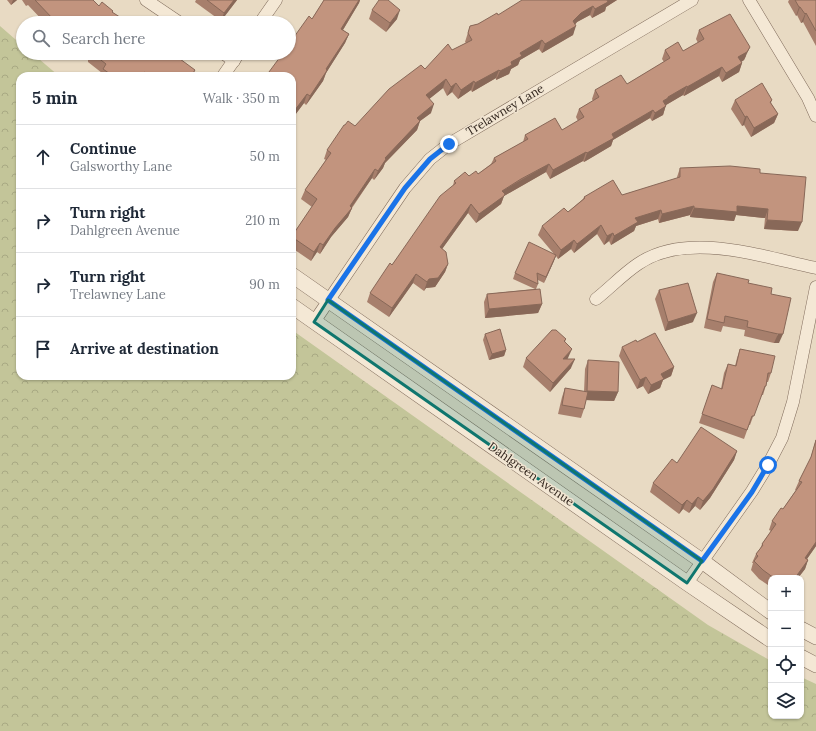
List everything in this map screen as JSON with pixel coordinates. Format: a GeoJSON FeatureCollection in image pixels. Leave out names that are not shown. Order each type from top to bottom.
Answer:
{"type":"FeatureCollection","features":[{"type":"Feature","properties":{"kind":"street"},"geometry":{"type":"LineString","coordinates":[[146,0],[170,16]]}},
{"type":"Feature","properties":{"kind":"street"},"geometry":{"type":"LineString","coordinates":[[265,16],[276,0]]}},
{"type":"Feature","properties":{"kind":"street","name":"Trelawney Lane"},"geometry":{"type":"LineString","coordinates":[[314,322],[405,188],[430,159],[449,144],[692,0]]}},
{"type":"Feature","properties":{"kind":"street"},"geometry":{"type":"LineString","coordinates":[[749,0],[808,98],[816,116]]}},
{"type":"Feature","properties":{"kind":"street"},"geometry":{"type":"LineString","coordinates":[[226,72],[234,60]]}},
{"type":"Feature","properties":{"kind":"street"},"geometry":{"type":"LineString","coordinates":[[596,300],[639,263],[668,251],[686,247],[719,247],[816,268]]}},
{"type":"Feature","properties":{"kind":"street"},"geometry":{"type":"LineString","coordinates":[[296,278],[702,561],[770,611]]}},
{"type":"Feature","properties":{"kind":"street"},"geometry":{"type":"LineString","coordinates":[[687,583],[752,492],[782,438],[793,402],[816,288]]}},
{"type":"Feature","properties":{"kind":"street","name":"Dahlgreen Avenue"},"geometry":{"type":"LineString","coordinates":[[296,309],[687,583],[768,638]]}},
{"type":"Feature","properties":{"kind":"street"},"geometry":{"type":"LineString","coordinates":[[804,631],[816,637]]}},
{"type":"Feature","properties":{"kind":"street"},"geometry":{"type":"LineString","coordinates":[[804,659],[816,665]]}},
{"type":"Feature","properties":{"kind":"highlighted area"},"geometry":{"type":"Polygon","coordinates":[[[328,300],[702,561],[687,583],[314,322],[328,300]]]}},
{"type":"Feature","properties":{"kind":"green space"},"geometry":{"type":"Polygon","coordinates":[[[0,26],[16,40],[16,60],[40,60],[54,72],[16,72],[16,380],[296,380],[296,333],[708,625],[768,659],[768,719],[804,719],[804,678],[816,684],[816,731],[0,731],[0,26]]]}},
{"type":"Feature","properties":{"kind":"building"},"geometry":{"type":"Polygon","coordinates":[[[35,0],[93,0],[99,6],[102,2],[118,16],[50,16],[35,0]]]}},
{"type":"Feature","properties":{"kind":"building"},"geometry":{"type":"Polygon","coordinates":[[[207,0],[234,0],[224,13],[207,0]]]}},
{"type":"Feature","properties":{"kind":"building"},"geometry":{"type":"Polygon","coordinates":[[[324,0],[359,0],[341,29],[349,34],[310,96],[307,94],[296,109],[296,72],[269,72],[278,60],[296,60],[296,34],[309,16],[312,19],[324,0]]]}},
{"type":"Feature","properties":{"kind":"building"},"geometry":{"type":"Polygon","coordinates":[[[379,0],[388,0],[400,10],[390,23],[372,10],[379,0]]]}},
{"type":"Feature","properties":{"kind":"building"},"geometry":{"type":"Polygon","coordinates":[[[522,0],[607,0],[608,2],[595,9],[593,6],[581,13],[573,21],[576,26],[545,44],[542,40],[520,53],[522,56],[511,62],[512,65],[475,83],[474,81],[461,90],[456,83],[451,87],[446,79],[426,95],[434,104],[417,118],[420,121],[385,158],[386,159],[378,171],[375,169],[350,206],[352,208],[323,245],[320,243],[314,252],[296,240],[296,230],[317,199],[305,190],[331,153],[327,150],[344,125],[348,121],[355,126],[389,89],[421,65],[425,69],[448,44],[452,50],[472,40],[468,33],[470,26],[478,24],[497,13],[498,15],[522,0]]]}},
{"type":"Feature","properties":{"kind":"building"},"geometry":{"type":"Polygon","coordinates":[[[795,0],[816,0],[816,31],[806,13],[805,14],[799,7],[795,0]]]}},
{"type":"Feature","properties":{"kind":"building"},"geometry":{"type":"Polygon","coordinates":[[[730,14],[750,47],[747,52],[738,57],[742,63],[726,73],[722,67],[668,97],[663,101],[666,106],[655,113],[653,110],[612,134],[614,138],[587,153],[586,152],[553,170],[549,164],[521,179],[502,191],[505,194],[504,196],[479,214],[471,204],[440,247],[446,252],[448,264],[438,278],[429,279],[427,282],[416,274],[392,308],[370,293],[390,263],[392,265],[440,196],[456,183],[454,181],[465,172],[469,176],[476,171],[478,174],[496,161],[494,158],[528,139],[525,135],[555,118],[562,130],[584,117],[579,109],[599,97],[595,90],[621,75],[627,84],[670,58],[665,50],[678,42],[683,51],[704,39],[699,30],[730,14]]]}},
{"type":"Feature","properties":{"kind":"building"},"geometry":{"type":"Polygon","coordinates":[[[101,60],[181,60],[195,70],[194,72],[107,72],[103,69],[106,64],[101,60]]]}},
{"type":"Feature","properties":{"kind":"building"},"geometry":{"type":"Polygon","coordinates":[[[762,83],[772,100],[770,102],[778,114],[754,128],[747,116],[745,117],[735,100],[762,83]]]}},
{"type":"Feature","properties":{"kind":"building"},"geometry":{"type":"Polygon","coordinates":[[[730,166],[760,169],[760,173],[806,177],[802,222],[767,220],[768,209],[737,206],[737,212],[694,208],[694,206],[662,214],[661,210],[635,218],[638,222],[614,236],[613,233],[607,236],[601,225],[577,244],[574,240],[561,250],[542,226],[564,208],[568,212],[585,198],[584,197],[613,180],[622,195],[680,177],[680,168],[730,166]]]}},
{"type":"Feature","properties":{"kind":"building"},"geometry":{"type":"Polygon","coordinates":[[[529,242],[556,255],[546,277],[537,273],[538,284],[515,273],[529,242]]]}},
{"type":"Feature","properties":{"kind":"building"},"geometry":{"type":"Polygon","coordinates":[[[717,273],[749,280],[748,283],[772,288],[771,294],[791,298],[783,334],[747,327],[748,321],[725,316],[724,323],[707,319],[717,273]]]}},
{"type":"Feature","properties":{"kind":"building"},"geometry":{"type":"Polygon","coordinates":[[[688,283],[697,313],[668,322],[659,290],[688,283]]]}},
{"type":"Feature","properties":{"kind":"building"},"geometry":{"type":"Polygon","coordinates":[[[540,289],[542,304],[489,309],[487,294],[540,289]]]}},
{"type":"Feature","properties":{"kind":"building"},"geometry":{"type":"Polygon","coordinates":[[[500,329],[506,350],[492,354],[485,334],[500,329]]]}},
{"type":"Feature","properties":{"kind":"building"},"geometry":{"type":"Polygon","coordinates":[[[552,330],[556,330],[566,339],[564,341],[572,349],[563,359],[575,359],[553,383],[526,358],[552,330]]]}},
{"type":"Feature","properties":{"kind":"building"},"geometry":{"type":"Polygon","coordinates":[[[655,333],[674,367],[661,374],[664,379],[651,385],[646,377],[640,380],[622,347],[636,340],[637,342],[655,333]]]}},
{"type":"Feature","properties":{"kind":"building"},"geometry":{"type":"Polygon","coordinates":[[[740,349],[775,356],[771,373],[768,373],[766,386],[747,430],[702,414],[712,385],[722,389],[728,364],[736,366],[740,349]]]}},
{"type":"Feature","properties":{"kind":"building"},"geometry":{"type":"Polygon","coordinates":[[[588,360],[619,362],[618,392],[587,391],[588,360]]]}},
{"type":"Feature","properties":{"kind":"building"},"geometry":{"type":"Polygon","coordinates":[[[565,388],[588,392],[584,409],[562,405],[565,388]]]}},
{"type":"Feature","properties":{"kind":"building"},"geometry":{"type":"Polygon","coordinates":[[[701,427],[737,451],[713,489],[703,501],[698,497],[692,504],[687,500],[682,505],[653,483],[672,459],[677,463],[701,427]]]}},
{"type":"Feature","properties":{"kind":"building"},"geometry":{"type":"Polygon","coordinates":[[[816,440],[816,542],[805,558],[808,560],[797,575],[770,575],[754,561],[758,556],[756,554],[776,524],[772,521],[781,508],[783,509],[802,482],[799,481],[811,457],[816,440]]]}},
{"type":"Feature","properties":{"kind":"route"},"geometry":{"type":"LineString","coordinates":[[449,144],[430,159],[405,188],[328,300],[702,561],[752,492],[768,465]]}}]}
